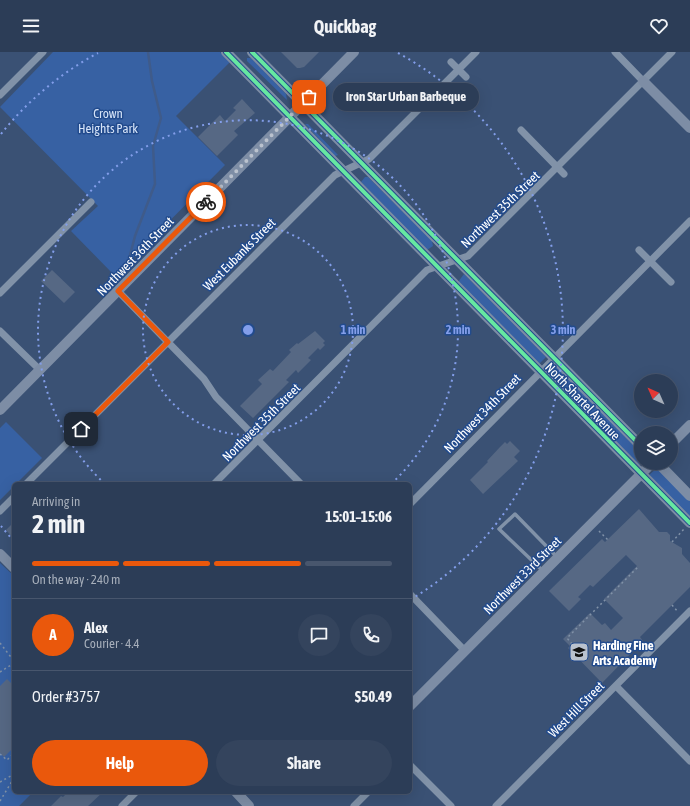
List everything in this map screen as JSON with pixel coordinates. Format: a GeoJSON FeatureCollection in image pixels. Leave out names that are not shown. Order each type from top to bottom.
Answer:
{"type":"FeatureCollection","features":[{"type":"Feature","properties":{"kind":"street"},"geometry":{"type":"LineString","coordinates":[[0,95],[43,52]]}},
{"type":"Feature","properties":{"kind":"street","name":"North Shartel Avenue"},"geometry":{"type":"LineString","coordinates":[[226,52],[690,523]]}},
{"type":"Feature","properties":{"kind":"street","name":"North Shartel Avenue"},"geometry":{"type":"LineString","coordinates":[[252,52],[634,439]]}},
{"type":"Feature","properties":{"kind":"street","name":"Northwest 36th Street"},"geometry":{"type":"LineString","coordinates":[[0,410],[354,52]]}},
{"type":"Feature","properties":{"kind":"street","name":"West Eubanks Street"},"geometry":{"type":"LineString","coordinates":[[28,482],[335,175],[369,159],[476,52]]}},
{"type":"Feature","properties":{"kind":"street"},"geometry":{"type":"LineString","coordinates":[[614,52],[690,128]]}},
{"type":"Feature","properties":{"kind":"street","name":"Northwest 35th Street"},"geometry":{"type":"LineString","coordinates":[[216,482],[427,270],[468,256],[672,52]]}},
{"type":"Feature","properties":{"kind":"street"},"geometry":{"type":"LineString","coordinates":[[451,62],[466,77]]}},
{"type":"Feature","properties":{"kind":"street"},"geometry":{"type":"LineString","coordinates":[[521,130],[564,174]]}},
{"type":"Feature","properties":{"kind":"street"},"geometry":{"type":"LineString","coordinates":[[0,293],[91,202]]}},
{"type":"Feature","properties":{"kind":"street","name":"Northwest 34th Street"},"geometry":{"type":"LineString","coordinates":[[412,502],[690,221]]}},
{"type":"Feature","properties":{"kind":"street"},"geometry":{"type":"LineString","coordinates":[[639,250],[671,282]]}},
{"type":"Feature","properties":{"kind":"street"},"geometry":{"type":"LineString","coordinates":[[118,291],[204,379],[213,394],[299,482]]}},
{"type":"Feature","properties":{"kind":"street"},"geometry":{"type":"LineString","coordinates":[[0,331],[40,370]]}},
{"type":"Feature","properties":{"kind":"street"},"geometry":{"type":"LineString","coordinates":[[678,437],[690,425]]}},
{"type":"Feature","properties":{"kind":"street","name":"Northwest 33rd Street"},"geometry":{"type":"LineString","coordinates":[[412,704],[645,470]]}},
{"type":"Feature","properties":{"kind":"street"},"geometry":{"type":"LineString","coordinates":[[665,470],[690,496]]}},
{"type":"Feature","properties":{"kind":"street"},"geometry":{"type":"LineString","coordinates":[[0,511],[12,498]]}},
{"type":"Feature","properties":{"kind":"street"},"geometry":{"type":"LineString","coordinates":[[0,554],[12,566]]}},
{"type":"Feature","properties":{"kind":"street"},"geometry":{"type":"LineString","coordinates":[[412,596],[465,651]]}},
{"type":"Feature","properties":{"kind":"street","name":"West Hill Street"},"geometry":{"type":"LineString","coordinates":[[496,806],[690,611]]}},
{"type":"Feature","properties":{"kind":"street"},"geometry":{"type":"LineString","coordinates":[[616,686],[690,761]]}},
{"type":"Feature","properties":{"kind":"street"},"geometry":{"type":"LineString","coordinates":[[412,767],[450,806]]}},
{"type":"Feature","properties":{"kind":"street"},"geometry":{"type":"LineString","coordinates":[[122,806],[134,794]]}},
{"type":"Feature","properties":{"kind":"street"},"geometry":{"type":"LineString","coordinates":[[238,794],[245,803]]}},
{"type":"Feature","properties":{"kind":"street"},"geometry":{"type":"LineString","coordinates":[[354,806],[366,794]]}},
{"type":"Feature","properties":{"kind":"lane"},"geometry":{"type":"LineString","coordinates":[[544,572],[500,528],[515,514],[558,558]]}},
{"type":"Feature","properties":{"kind":"path"},"geometry":{"type":"LineString","coordinates":[[672,542],[690,523]]}},
{"type":"Feature","properties":{"kind":"path"},"geometry":{"type":"LineString","coordinates":[[596,529],[608,540]]}},
{"type":"Feature","properties":{"kind":"path"},"geometry":{"type":"LineString","coordinates":[[572,644],[567,638],[638,567]]}},
{"type":"Feature","properties":{"kind":"path"},"geometry":{"type":"LineString","coordinates":[[672,605],[678,611]]}},
{"type":"Feature","properties":{"kind":"path"},"geometry":{"type":"LineString","coordinates":[[0,643],[12,659]]}},
{"type":"Feature","properties":{"kind":"path"},"geometry":{"type":"LineString","coordinates":[[0,672],[12,663]]}},
{"type":"Feature","properties":{"kind":"path"},"geometry":{"type":"LineString","coordinates":[[0,754],[7,760],[12,755]]}},
{"type":"Feature","properties":{"kind":"path"},"geometry":{"type":"LineString","coordinates":[[0,782],[12,775]]}},
{"type":"Feature","properties":{"kind":"path"},"geometry":{"type":"LineString","coordinates":[[0,801],[12,781]]}},
{"type":"Feature","properties":{"kind":"green space","name":"Crown Heights Park"},"geometry":{"type":"Polygon","coordinates":[[[53,52],[220,52],[230,62],[176,116],[225,165],[115,276],[71,231],[98,206],[0,107],[53,52]]]}},
{"type":"Feature","properties":{"kind":"green space"},"geometry":{"type":"Polygon","coordinates":[[[247,58],[251,58],[286,94],[287,100],[247,61],[247,58]]]}},
{"type":"Feature","properties":{"kind":"green space"},"geometry":{"type":"Polygon","coordinates":[[[305,124],[308,124],[338,155],[335,156],[305,124]]]}},
{"type":"Feature","properties":{"kind":"green space"},"geometry":{"type":"Polygon","coordinates":[[[365,177],[368,177],[432,241],[433,246],[427,250],[361,182],[365,177]]]}},
{"type":"Feature","properties":{"kind":"green space"},"geometry":{"type":"Polygon","coordinates":[[[464,274],[546,357],[539,364],[458,282],[464,274]]]}},
{"type":"Feature","properties":{"kind":"green space"},"geometry":{"type":"Polygon","coordinates":[[[555,364],[634,445],[634,461],[547,373],[555,364]]]}},
{"type":"Feature","properties":{"kind":"green space"},"geometry":{"type":"Polygon","coordinates":[[[6,422],[42,458],[18,482],[12,482],[12,488],[0,500],[0,428],[6,422]]]}},
{"type":"Feature","properties":{"kind":"green space"},"geometry":{"type":"Polygon","coordinates":[[[655,470],[659,470],[690,501],[690,518],[648,476],[655,470]]]}},
{"type":"Feature","properties":{"kind":"green space"},"geometry":{"type":"Polygon","coordinates":[[[0,563],[12,574],[12,794],[31,794],[19,806],[0,806],[0,563]]]}},
{"type":"Feature","properties":{"kind":"building"},"geometry":{"type":"Polygon","coordinates":[[[281,52],[319,52],[304,67],[297,68],[281,52]]]}},
{"type":"Feature","properties":{"kind":"building"},"geometry":{"type":"Polygon","coordinates":[[[242,99],[255,113],[234,131],[238,135],[217,156],[198,137],[220,115],[225,121],[236,110],[233,108],[242,99]]]}},
{"type":"Feature","properties":{"kind":"building"},"geometry":{"type":"Polygon","coordinates":[[[52,270],[75,292],[64,303],[41,281],[52,270]]]}},
{"type":"Feature","properties":{"kind":"building"},"geometry":{"type":"Polygon","coordinates":[[[315,331],[325,341],[323,343],[325,345],[320,350],[318,348],[308,358],[311,360],[298,373],[296,370],[286,380],[289,382],[253,418],[240,406],[262,384],[258,380],[270,369],[273,371],[291,352],[289,350],[315,331]]]}},
{"type":"Feature","properties":{"kind":"building"},"geometry":{"type":"Polygon","coordinates":[[[510,441],[520,451],[514,457],[518,461],[483,494],[470,480],[505,442],[507,444],[510,441]]]}},
{"type":"Feature","properties":{"kind":"building"},"geometry":{"type":"Polygon","coordinates":[[[639,509],[659,532],[667,532],[670,535],[670,541],[682,548],[682,554],[690,563],[690,587],[640,637],[643,641],[602,683],[568,648],[570,646],[563,639],[590,613],[602,625],[605,623],[611,630],[623,618],[604,599],[637,566],[626,555],[593,587],[590,585],[578,597],[581,599],[569,611],[549,591],[602,539],[605,542],[639,509]]]}},
{"type":"Feature","properties":{"kind":"building"},"geometry":{"type":"Polygon","coordinates":[[[12,524],[12,537],[6,530],[12,524]]]}},
{"type":"Feature","properties":{"kind":"building"},"geometry":{"type":"Polygon","coordinates":[[[7,679],[12,684],[12,749],[4,757],[0,753],[0,686],[7,679]]]}},
{"type":"Feature","properties":{"kind":"building"},"geometry":{"type":"Polygon","coordinates":[[[66,794],[101,794],[88,806],[51,806],[61,796],[63,797],[66,794]]]}},
{"type":"Feature","properties":{"kind":"waterway"},"geometry":{"type":"LineString","coordinates":[[128,263],[135,236],[155,184],[153,146],[161,118],[152,81],[148,52]]}},
{"type":"Feature","properties":{"kind":"cycle path"},"geometry":{"type":"LineString","coordinates":[[226,52],[690,523]]}},
{"type":"Feature","properties":{"kind":"cycle path"},"geometry":{"type":"LineString","coordinates":[[252,52],[634,439]]}},
{"type":"Feature","properties":{"kind":"way so far"},"geometry":{"type":"LineString","coordinates":[[206,202],[309,97]]}},
{"type":"Feature","properties":{"kind":"place","name":"Iron Star Urban Barbeque"},"geometry":{"type":"Point","coordinates":[309,97]}},
{"type":"Feature","properties":{"kind":"place","name":"Harding Fine Arts Academy"},"geometry":{"type":"Point","coordinates":[579,652]}},
{"type":"Feature","properties":{"kind":"route"},"geometry":{"type":"LineString","coordinates":[[81,429],[168,342],[118,291],[206,202]]}}]}
